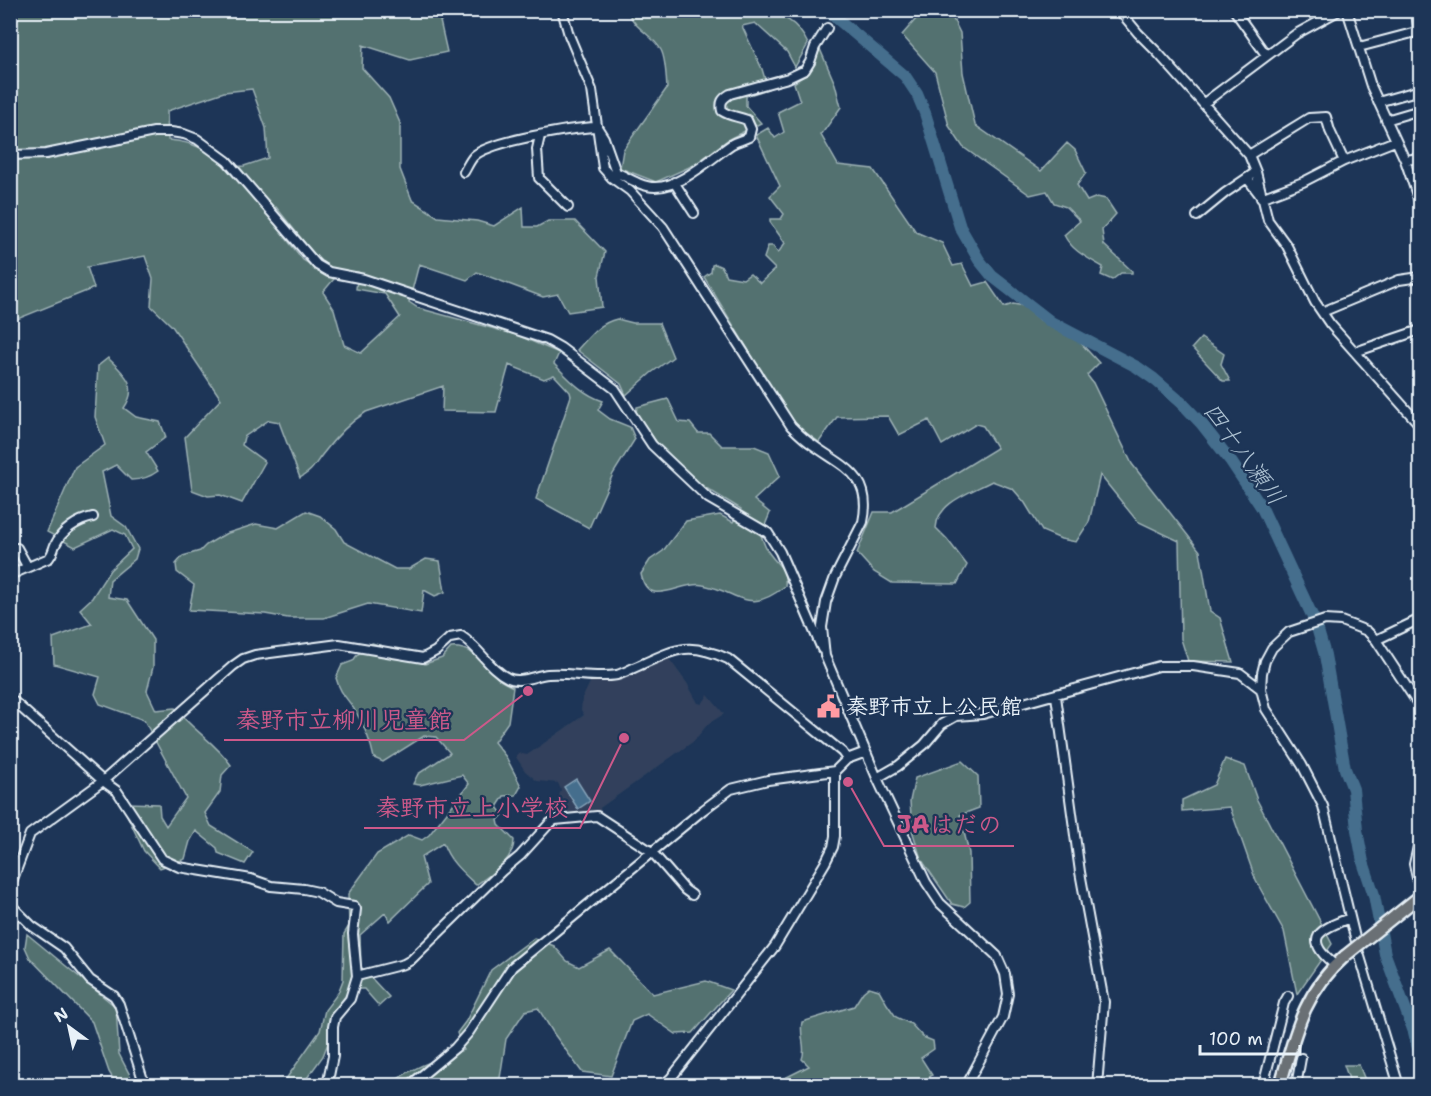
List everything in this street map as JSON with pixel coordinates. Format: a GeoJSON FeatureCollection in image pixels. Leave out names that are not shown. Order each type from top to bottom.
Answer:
{"type":"FeatureCollection","features":[{"type":"Feature","properties":{"kind":"highway"},"geometry":{"type":"LineString","coordinates":[[1280,1086],[1306,1003],[1315,989],[1335,965],[1395,916],[1420,891]]}},
{"type":"Feature","properties":{"kind":"street"},"geometry":{"type":"LineString","coordinates":[[562,10],[569,35],[592,90],[606,173],[630,191],[663,227],[781,414],[813,445],[848,468],[860,483],[866,512],[835,577],[826,602],[822,627],[825,656]]}},
{"type":"Feature","properties":{"kind":"street"},"geometry":{"type":"LineString","coordinates":[[1119,10],[1249,155],[1256,172],[1268,220],[1287,246],[1302,279],[1322,312],[1330,324],[1420,425]]}},
{"type":"Feature","properties":{"kind":"street"},"geometry":{"type":"LineString","coordinates":[[1234,10],[1264,52],[1269,54]]}},
{"type":"Feature","properties":{"kind":"street"},"geometry":{"type":"LineString","coordinates":[[1204,103],[1296,34],[1340,10]]}},
{"type":"Feature","properties":{"kind":"street"},"geometry":{"type":"LineString","coordinates":[[1359,47],[1419,31],[1416,10]]}},
{"type":"Feature","properties":{"kind":"street"},"geometry":{"type":"LineString","coordinates":[[1348,11],[1378,102],[1405,160],[1420,200]]}},
{"type":"Feature","properties":{"kind":"street"},"geometry":{"type":"LineString","coordinates":[[597,127],[604,138],[616,172],[652,187],[662,187],[674,182],[710,162],[734,142],[749,137],[751,129],[747,120],[739,116],[730,117],[722,111],[720,103],[723,98],[788,78],[805,70],[815,47],[827,28]]}},
{"type":"Feature","properties":{"kind":"street"},"geometry":{"type":"LineString","coordinates":[[1378,102],[1420,90]]}},
{"type":"Feature","properties":{"kind":"street"},"geometry":{"type":"LineString","coordinates":[[1386,120],[1420,110]]}},
{"type":"Feature","properties":{"kind":"street"},"geometry":{"type":"LineString","coordinates":[[1249,155],[1309,118],[1326,117],[1344,161]]}},
{"type":"Feature","properties":{"kind":"street"},"geometry":{"type":"LineString","coordinates":[[464,172],[475,155],[507,142],[576,128],[597,127]]}},
{"type":"Feature","properties":{"kind":"street"},"geometry":{"type":"LineString","coordinates":[[10,155],[46,154],[154,132],[184,134],[212,148],[227,161],[317,265],[329,272],[364,279],[547,340],[561,348],[615,389],[652,445],[708,498],[768,533],[780,552],[877,778],[926,882],[940,903],[997,956],[1005,974],[1008,994],[1003,1017],[966,1086]]}},
{"type":"Feature","properties":{"kind":"street"},"geometry":{"type":"LineString","coordinates":[[540,136],[537,149],[539,178],[568,207]]}},
{"type":"Feature","properties":{"kind":"street"},"geometry":{"type":"LineString","coordinates":[[1261,197],[1303,182],[1344,161],[1395,141]]}},
{"type":"Feature","properties":{"kind":"street"},"geometry":{"type":"LineString","coordinates":[[1405,160],[1420,158]]}},
{"type":"Feature","properties":{"kind":"street"},"geometry":{"type":"LineString","coordinates":[[1197,216],[1256,172]]}},
{"type":"Feature","properties":{"kind":"street"},"geometry":{"type":"LineString","coordinates":[[1247,178],[1261,197]]}},
{"type":"Feature","properties":{"kind":"street"},"geometry":{"type":"LineString","coordinates":[[674,182],[689,210]]}},
{"type":"Feature","properties":{"kind":"street"},"geometry":{"type":"LineString","coordinates":[[1322,312],[1399,280],[1420,277]]}},
{"type":"Feature","properties":{"kind":"street"},"geometry":{"type":"LineString","coordinates":[[1355,352],[1420,330]]}},
{"type":"Feature","properties":{"kind":"street"},"geometry":{"type":"LineString","coordinates":[[10,575],[50,558],[56,543],[70,526],[85,518],[93,517]]}},
{"type":"Feature","properties":{"kind":"street"},"geometry":{"type":"LineString","coordinates":[[17,548],[27,566]]}},
{"type":"Feature","properties":{"kind":"street"},"geometry":{"type":"LineString","coordinates":[[1376,640],[1420,619]]}},
{"type":"Feature","properties":{"kind":"street"},"geometry":{"type":"LineString","coordinates":[[1399,1086],[1350,918],[1323,807],[1302,765],[1266,709],[1261,689],[1265,661],[1272,648],[1289,632],[1325,621],[1341,621],[1367,631],[1376,640],[1420,707]]}},
{"type":"Feature","properties":{"kind":"street"},"geometry":{"type":"LineString","coordinates":[[10,887],[30,834],[103,781],[243,659],[255,655],[339,644],[423,658],[436,651],[450,638],[461,636],[508,679],[519,680],[547,674],[617,675],[681,649],[697,648],[728,659],[739,667],[842,752],[847,759]]}},
{"type":"Feature","properties":{"kind":"street"},"geometry":{"type":"LineString","coordinates":[[877,778],[898,766],[924,745],[942,724],[956,716],[983,714],[1056,696],[1159,666],[1215,668],[1240,673],[1261,689]]}},
{"type":"Feature","properties":{"kind":"street"},"geometry":{"type":"LineString","coordinates":[[1056,696],[1080,872],[1094,959],[1103,993],[1103,1024],[1097,1086]]}},
{"type":"Feature","properties":{"kind":"street"},"geometry":{"type":"LineString","coordinates":[[10,698],[117,791],[162,859],[178,867],[251,879],[271,886],[318,892],[336,903],[354,906],[356,909],[353,934],[357,976],[350,999],[335,1017],[333,1056],[327,1086]]}},
{"type":"Feature","properties":{"kind":"street"},"geometry":{"type":"LineString","coordinates":[[409,1086],[455,1048],[469,1032],[512,967],[731,789],[768,780],[835,771],[847,759],[866,752]]}},
{"type":"Feature","properties":{"kind":"street"},"geometry":{"type":"LineString","coordinates":[[662,1086],[663,1083],[669,1082],[775,946],[829,855],[835,836],[835,771]]}},
{"type":"Feature","properties":{"kind":"street"},"geometry":{"type":"LineString","coordinates":[[357,976],[404,964],[411,960],[555,820],[597,816],[652,852],[692,895]]}},
{"type":"Feature","properties":{"kind":"street"},"geometry":{"type":"LineString","coordinates":[[1420,838],[1414,864],[1420,891]]}},
{"type":"Feature","properties":{"kind":"street"},"geometry":{"type":"LineString","coordinates":[[10,904],[32,926],[64,948],[90,980],[114,996],[119,1004],[145,1086]]}},
{"type":"Feature","properties":{"kind":"street"},"geometry":{"type":"LineString","coordinates":[[1335,965],[1317,944],[1317,937],[1322,930],[1350,918]]}},
{"type":"Feature","properties":{"kind":"street"},"geometry":{"type":"LineString","coordinates":[[1263,1086],[1284,1003],[1288,996]]}},
{"type":"Feature","properties":{"kind":"street"},"geometry":{"type":"LineString","coordinates":[[1296,1086],[1301,1058]]}},
{"type":"Feature","properties":{"kind":"shaded area"},"geometry":{"type":"Polygon","coordinates":[[[667,656],[687,683],[698,703],[702,704],[708,695],[724,714],[708,724],[694,741],[600,808],[602,813],[600,816],[567,815],[557,801],[561,790],[558,783],[537,781],[525,771],[516,757],[518,753],[527,755],[584,715],[581,710],[582,699],[592,678],[625,676],[667,656]]]}},
{"type":"Feature","properties":{"kind":"shaded area"},"geometry":{"type":"Polygon","coordinates":[[[576,779],[590,801],[578,809],[564,787],[576,779]]]}},
{"type":"Feature","properties":{"kind":"green space"},"geometry":{"type":"Polygon","coordinates":[[[11,11],[466,11],[440,21],[447,52],[410,60],[363,45],[362,68],[389,98],[400,123],[400,169],[412,200],[438,217],[477,221],[494,226],[523,207],[524,227],[537,227],[548,221],[575,221],[605,252],[599,276],[602,307],[568,312],[558,294],[543,297],[477,272],[467,280],[419,264],[409,302],[418,308],[517,335],[559,353],[554,364],[582,390],[603,401],[598,410],[610,419],[630,427],[635,439],[613,474],[589,528],[536,499],[571,396],[554,375],[544,379],[509,365],[496,412],[442,411],[443,386],[366,412],[342,431],[313,468],[300,478],[279,422],[269,420],[244,437],[242,445],[265,462],[242,503],[220,495],[208,496],[192,490],[185,437],[221,399],[172,326],[151,306],[153,279],[145,256],[87,267],[94,288],[17,319],[11,328],[11,11]],[[252,89],[224,92],[167,111],[168,140],[200,148],[213,155],[226,167],[244,166],[268,158],[266,128],[252,89]],[[276,207],[267,214],[303,260],[334,279],[323,292],[334,309],[344,345],[361,353],[400,317],[385,294],[356,289],[358,272],[337,272],[316,257],[276,207]]]}},
{"type":"Feature","properties":{"kind":"green space"},"geometry":{"type":"Polygon","coordinates":[[[628,11],[759,11],[789,20],[804,36],[808,44],[795,67],[787,52],[755,23],[742,26],[762,69],[768,89],[746,96],[746,106],[761,123],[729,139],[694,165],[656,182],[620,168],[623,150],[667,88],[665,63],[661,50],[634,22],[628,11]]]}},
{"type":"Feature","properties":{"kind":"green space"},"geometry":{"type":"Polygon","coordinates":[[[923,11],[949,11],[960,33],[963,73],[975,125],[1041,171],[1067,143],[1075,150],[1086,173],[1077,185],[1087,201],[1097,197],[1106,199],[1116,214],[1102,230],[1104,245],[1132,273],[1121,273],[1112,280],[1101,275],[1103,267],[1076,250],[1067,241],[1064,235],[1080,221],[1066,207],[1054,203],[1047,191],[1030,195],[963,147],[949,126],[935,72],[902,35],[923,11]]]}},
{"type":"Feature","properties":{"kind":"green space"},"geometry":{"type":"Polygon","coordinates":[[[820,49],[835,84],[841,107],[821,135],[838,165],[873,169],[916,232],[942,243],[953,266],[962,264],[973,286],[987,282],[1004,307],[1013,304],[1024,306],[1040,320],[1079,341],[1099,363],[1087,375],[1132,464],[1200,551],[1210,611],[1220,618],[1233,662],[1188,661],[1181,639],[1179,541],[1137,521],[1100,475],[1089,522],[1076,542],[1042,531],[1025,503],[1013,489],[992,481],[949,505],[942,511],[936,528],[967,565],[957,584],[892,583],[874,572],[857,553],[874,512],[892,512],[997,448],[983,426],[976,424],[942,445],[929,420],[899,435],[888,416],[837,417],[819,442],[801,429],[788,415],[704,277],[711,272],[712,265],[715,264],[722,267],[726,276],[743,279],[750,274],[760,283],[775,269],[764,258],[768,246],[773,246],[778,253],[785,243],[770,219],[781,219],[784,214],[770,196],[780,186],[756,135],[768,128],[775,138],[784,132],[778,112],[800,101],[794,83],[809,72],[820,49]]]}},
{"type":"Feature","properties":{"kind":"green space"},"geometry":{"type":"Polygon","coordinates":[[[617,319],[633,323],[659,323],[673,357],[626,395],[621,384],[577,350],[600,327],[617,319]]]}},
{"type":"Feature","properties":{"kind":"green space"},"geometry":{"type":"Polygon","coordinates":[[[1201,338],[1224,354],[1221,364],[1230,381],[1223,381],[1192,348],[1201,338]]]}},
{"type":"Feature","properties":{"kind":"green space"},"geometry":{"type":"Polygon","coordinates":[[[108,358],[120,369],[130,386],[129,400],[124,408],[136,417],[160,422],[166,437],[146,452],[158,471],[152,475],[131,480],[116,465],[102,472],[111,516],[126,527],[138,549],[135,559],[110,580],[108,597],[127,600],[153,640],[153,667],[147,691],[156,710],[175,708],[218,749],[231,765],[222,775],[220,792],[205,813],[211,826],[253,852],[245,864],[218,853],[217,848],[196,831],[190,841],[185,859],[160,868],[144,851],[126,813],[129,803],[159,804],[160,816],[166,826],[186,798],[144,720],[100,704],[95,694],[100,677],[54,664],[53,638],[92,624],[80,609],[92,598],[110,570],[132,549],[125,535],[113,529],[75,547],[47,532],[75,467],[105,445],[95,417],[98,366],[108,358]]]}},
{"type":"Feature","properties":{"kind":"green space"},"geometry":{"type":"Polygon","coordinates":[[[668,399],[679,422],[690,423],[698,433],[709,433],[722,446],[754,446],[769,452],[780,476],[754,500],[770,513],[761,535],[766,549],[785,575],[785,586],[772,595],[753,601],[703,585],[658,592],[651,591],[645,585],[641,574],[650,560],[663,551],[686,521],[720,515],[733,522],[741,509],[696,482],[659,446],[636,413],[637,407],[668,399]]]}},
{"type":"Feature","properties":{"kind":"green space"},"geometry":{"type":"Polygon","coordinates":[[[306,511],[320,516],[336,529],[344,542],[395,569],[409,569],[426,559],[440,561],[445,592],[435,596],[424,590],[421,613],[368,604],[324,618],[288,618],[265,614],[189,610],[194,585],[177,572],[176,564],[183,556],[200,551],[225,534],[256,524],[278,528],[306,511]]]}},
{"type":"Feature","properties":{"kind":"green space"},"geometry":{"type":"Polygon","coordinates":[[[372,643],[425,664],[442,658],[451,648],[467,650],[479,658],[500,680],[513,687],[508,722],[494,742],[506,757],[521,786],[516,795],[504,796],[497,807],[503,815],[498,820],[499,825],[514,840],[513,847],[501,866],[476,885],[452,861],[443,843],[421,857],[428,884],[390,921],[385,913],[360,935],[361,967],[389,997],[379,1006],[364,989],[350,989],[329,1020],[328,1043],[323,1056],[302,1085],[281,1086],[320,1031],[325,1010],[338,993],[343,980],[344,934],[349,926],[348,894],[377,854],[409,835],[422,840],[429,835],[469,784],[462,775],[420,785],[413,784],[418,774],[450,753],[436,737],[424,736],[383,762],[374,758],[363,725],[340,689],[336,678],[342,665],[353,661],[372,643]]]}},
{"type":"Feature","properties":{"kind":"green space"},"geometry":{"type":"Polygon","coordinates":[[[1225,759],[1245,766],[1257,800],[1332,944],[1297,994],[1284,931],[1256,881],[1230,807],[1182,811],[1182,800],[1214,785],[1225,759]]]}},
{"type":"Feature","properties":{"kind":"green space"},"geometry":{"type":"Polygon","coordinates":[[[962,761],[978,776],[979,808],[960,815],[969,853],[970,902],[964,907],[952,904],[921,859],[912,830],[910,801],[915,778],[962,761]]]}},
{"type":"Feature","properties":{"kind":"green space"},"geometry":{"type":"Polygon","coordinates":[[[27,934],[116,1007],[119,1054],[135,1085],[117,1085],[109,1072],[92,1022],[30,958],[25,947],[27,934]]]}},
{"type":"Feature","properties":{"kind":"green space"},"geometry":{"type":"Polygon","coordinates":[[[534,938],[554,946],[567,961],[579,967],[610,950],[653,994],[706,981],[731,990],[693,1033],[676,1034],[647,1014],[632,1021],[611,1076],[582,1072],[538,1008],[525,1011],[506,1039],[500,1078],[486,1085],[389,1086],[415,1069],[463,1050],[457,1033],[466,1021],[491,970],[534,938]]]}},
{"type":"Feature","properties":{"kind":"green space"},"geometry":{"type":"Polygon","coordinates":[[[869,987],[879,990],[896,1017],[911,1024],[923,1037],[933,1041],[934,1049],[921,1058],[932,1075],[924,1082],[926,1085],[771,1085],[809,1066],[802,1059],[804,1051],[802,1022],[854,1006],[869,987]]]}},
{"type":"Feature","properties":{"kind":"green space"},"geometry":{"type":"Polygon","coordinates":[[[1344,1065],[1359,1065],[1367,1085],[1351,1085],[1344,1065]]]}},
{"type":"Feature","properties":{"kind":"waterway","name":"四十八瀬川"},"geometry":{"type":"LineString","coordinates":[[827,10],[905,76],[917,94],[960,227],[979,260],[992,276],[1051,322],[1137,367],[1182,403],[1230,460],[1262,508],[1316,624],[1325,655],[1345,769],[1353,789],[1363,862],[1374,895],[1385,954],[1414,1032],[1420,1057]]}},
{"type":"Feature","properties":{"kind":"place","name":"秦野市立柳川児童館"},"geometry":{"type":"Point","coordinates":[528,691]}},
{"type":"Feature","properties":{"kind":"place","name":"秦野市立上公民館"},"geometry":{"type":"Point","coordinates":[828,706]}},
{"type":"Feature","properties":{"kind":"place","name":"秦野市立上小学校"},"geometry":{"type":"Point","coordinates":[624,738]}},
{"type":"Feature","properties":{"kind":"place","name":"JAはだの"},"geometry":{"type":"Point","coordinates":[848,782]}}]}
